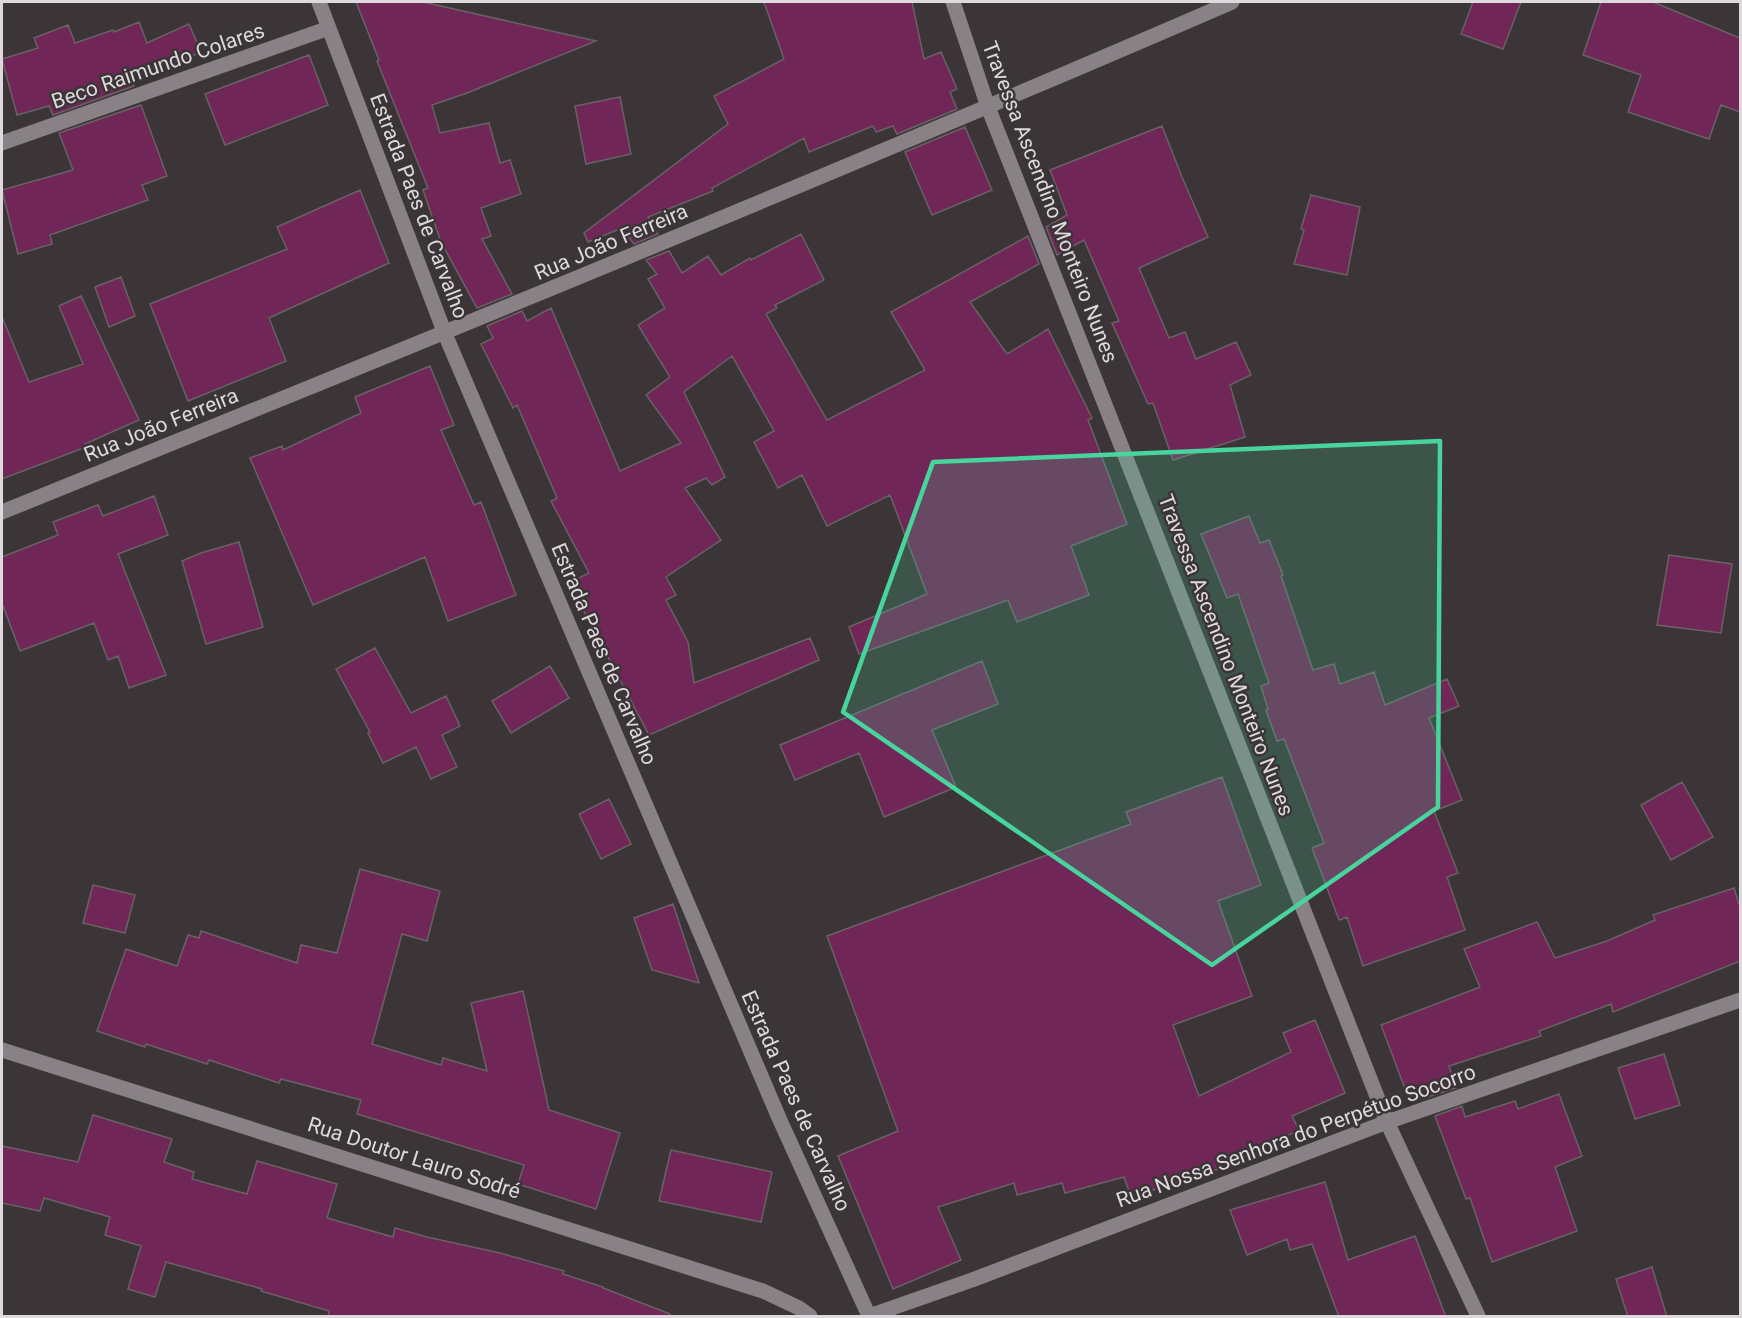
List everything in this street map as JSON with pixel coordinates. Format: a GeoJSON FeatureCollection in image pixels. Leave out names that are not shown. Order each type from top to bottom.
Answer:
{"type":"FeatureCollection","features":[{"type":"Feature","properties":{"kind":"street","name":"Estrada Paes de Carvalho"},"geometry":{"type":"LineString","coordinates":[[319,2],[445,334],[779,1118],[869,1316]]}},
{"type":"Feature","properties":{"kind":"street","name":"Travessa Ascendino Monteiro Nunes"},"geometry":{"type":"LineString","coordinates":[[953,2],[988,107],[1387,1122],[1478,1317]]}},
{"type":"Feature","properties":{"kind":"street","name":"Rua João Ferreira"},"geometry":{"type":"LineString","coordinates":[[2,512],[445,334],[988,107],[1232,2]]}},
{"type":"Feature","properties":{"kind":"street","name":"Beco Raimundo Colares"},"geometry":{"type":"LineString","coordinates":[[2,143],[329,28]]}},
{"type":"Feature","properties":{"kind":"street","name":"Rua Nossa Senhora do Perpétuo Socorro"},"geometry":{"type":"LineString","coordinates":[[869,1316],[982,1276],[1387,1122],[1740,1000]]}},
{"type":"Feature","properties":{"kind":"street","name":"Rua Doutor Lauro Sodré"},"geometry":{"type":"LineString","coordinates":[[2,1050],[763,1291],[799,1308],[810,1317]]}},
{"type":"Feature","properties":{"kind":"highlighted area"},"geometry":{"type":"Polygon","coordinates":[[[1440,441],[1438,807],[1212,965],[843,712],[933,462],[1440,441]]]}},
{"type":"Feature","properties":{"kind":"building"},"geometry":{"type":"Polygon","coordinates":[[[356,2],[423,2],[596,41],[432,105],[440,133],[489,123],[500,163],[510,160],[521,194],[481,208],[491,236],[482,239],[512,294],[477,308],[441,242],[423,190],[428,188],[356,2]]]}},
{"type":"Feature","properties":{"kind":"building"},"geometry":{"type":"Polygon","coordinates":[[[764,2],[912,2],[924,59],[941,52],[957,89],[950,92],[957,109],[897,134],[893,126],[876,132],[873,126],[809,152],[804,138],[712,188],[713,191],[648,217],[658,234],[634,244],[622,228],[588,242],[584,233],[728,124],[714,96],[784,59],[764,2]]]}},
{"type":"Feature","properties":{"kind":"building"},"geometry":{"type":"Polygon","coordinates":[[[1473,2],[1521,2],[1503,49],[1461,34],[1473,2]]]}},
{"type":"Feature","properties":{"kind":"building"},"geometry":{"type":"Polygon","coordinates":[[[1601,2],[1653,2],[1740,38],[1740,112],[1721,105],[1709,139],[1628,112],[1641,75],[1583,55],[1601,2]]]}},
{"type":"Feature","properties":{"kind":"building"},"geometry":{"type":"Polygon","coordinates":[[[139,22],[147,43],[189,24],[201,52],[132,82],[134,86],[53,115],[49,106],[17,115],[2,59],[38,48],[34,38],[68,25],[75,43],[139,22]]]}},
{"type":"Feature","properties":{"kind":"building"},"geometry":{"type":"Polygon","coordinates":[[[309,55],[328,105],[225,145],[205,94],[309,55]]]}},
{"type":"Feature","properties":{"kind":"building"},"geometry":{"type":"Polygon","coordinates":[[[620,97],[631,154],[586,164],[575,106],[620,97]]]}},
{"type":"Feature","properties":{"kind":"building"},"geometry":{"type":"Polygon","coordinates":[[[141,105],[167,176],[142,185],[148,200],[50,235],[52,244],[18,254],[2,190],[73,170],[59,133],[141,105]]]}},
{"type":"Feature","properties":{"kind":"building"},"geometry":{"type":"Polygon","coordinates":[[[1162,126],[1208,237],[1139,268],[1169,338],[1185,332],[1196,359],[1236,342],[1251,375],[1230,385],[1245,437],[1173,460],[1153,403],[1148,404],[1112,323],[1119,321],[1084,240],[1057,255],[1046,227],[1067,215],[1050,170],[1162,126]]]}},
{"type":"Feature","properties":{"kind":"building"},"geometry":{"type":"Polygon","coordinates":[[[965,127],[992,190],[932,215],[905,152],[965,127]]]}},
{"type":"Feature","properties":{"kind":"building"},"geometry":{"type":"Polygon","coordinates":[[[360,190],[389,263],[269,318],[286,361],[188,401],[150,304],[287,249],[277,227],[360,190]]]}},
{"type":"Feature","properties":{"kind":"building"},"geometry":{"type":"Polygon","coordinates":[[[1311,195],[1360,207],[1347,275],[1294,264],[1311,195]]]}},
{"type":"Feature","properties":{"kind":"building"},"geometry":{"type":"Polygon","coordinates":[[[801,234],[824,280],[775,305],[777,308],[766,314],[827,420],[925,370],[891,312],[1028,236],[1039,264],[970,302],[1007,354],[1048,329],[1092,418],[1088,420],[1127,524],[1071,546],[1089,595],[1017,622],[1008,600],[859,654],[849,627],[927,594],[890,495],[827,526],[802,475],[778,488],[754,442],[774,431],[732,356],[684,392],[725,477],[712,485],[706,478],[685,488],[721,540],[666,577],[676,595],[666,600],[688,642],[694,683],[810,638],[819,660],[649,735],[569,583],[589,573],[551,501],[557,498],[517,405],[513,408],[481,344],[493,338],[487,326],[522,311],[527,321],[551,308],[620,471],[681,443],[646,395],[670,377],[638,325],[665,308],[648,279],[657,274],[646,260],[669,251],[682,273],[708,256],[721,275],[750,258],[751,260],[801,234]]]}},
{"type":"Feature","properties":{"kind":"building"},"geometry":{"type":"Polygon","coordinates":[[[121,277],[135,316],[109,327],[95,287],[121,277]]]}},
{"type":"Feature","properties":{"kind":"building"},"geometry":{"type":"Polygon","coordinates":[[[81,296],[139,420],[85,444],[86,447],[2,479],[2,317],[29,382],[83,364],[59,306],[81,296]]]}},
{"type":"Feature","properties":{"kind":"building"},"geometry":{"type":"Polygon","coordinates":[[[430,366],[454,425],[441,430],[474,505],[481,502],[516,595],[448,621],[425,557],[313,605],[250,458],[282,446],[283,450],[361,413],[355,397],[430,366]]]}},
{"type":"Feature","properties":{"kind":"building"},"geometry":{"type":"Polygon","coordinates":[[[154,496],[168,535],[118,554],[166,675],[129,688],[118,656],[108,660],[94,623],[20,651],[2,603],[2,557],[58,535],[53,522],[98,505],[103,516],[154,496]]]}},
{"type":"Feature","properties":{"kind":"building"},"geometry":{"type":"Polygon","coordinates":[[[1249,516],[1260,543],[1269,540],[1283,575],[1281,576],[1313,670],[1334,664],[1340,684],[1374,672],[1385,705],[1447,679],[1459,706],[1429,718],[1462,800],[1434,811],[1458,873],[1447,877],[1465,930],[1363,966],[1347,917],[1339,920],[1312,848],[1324,843],[1284,739],[1277,741],[1266,710],[1268,709],[1261,686],[1269,683],[1238,594],[1227,598],[1201,534],[1249,516]]]}},
{"type":"Feature","properties":{"kind":"building"},"geometry":{"type":"Polygon","coordinates":[[[239,542],[263,627],[206,644],[182,561],[239,542]]]}},
{"type":"Feature","properties":{"kind":"building"},"geometry":{"type":"Polygon","coordinates":[[[1669,555],[1732,564],[1721,633],[1657,625],[1669,555]]]}},
{"type":"Feature","properties":{"kind":"building"},"geometry":{"type":"Polygon","coordinates":[[[375,648],[411,713],[446,696],[460,726],[442,735],[457,767],[431,779],[416,747],[383,763],[368,733],[370,732],[336,669],[375,648]]]}},
{"type":"Feature","properties":{"kind":"building"},"geometry":{"type":"Polygon","coordinates":[[[982,661],[998,704],[932,730],[956,787],[884,817],[859,753],[795,780],[780,745],[982,661]]]}},
{"type":"Feature","properties":{"kind":"building"},"geometry":{"type":"Polygon","coordinates":[[[550,666],[569,698],[511,733],[492,701],[550,666]]]}},
{"type":"Feature","properties":{"kind":"building"},"geometry":{"type":"Polygon","coordinates":[[[1222,777],[1261,885],[1218,901],[1252,996],[1173,1025],[1199,1096],[1291,1052],[1283,1033],[1315,1020],[1345,1093],[1292,1116],[1299,1130],[1216,1170],[1131,1197],[1124,1177],[1065,1193],[1062,1183],[1017,1195],[1014,1183],[938,1207],[961,1260],[893,1289],[838,1156],[898,1131],[827,936],[1131,824],[1126,812],[1222,777]]]}},
{"type":"Feature","properties":{"kind":"building"},"geometry":{"type":"Polygon","coordinates":[[[1682,782],[1713,837],[1671,860],[1641,805],[1682,782]]]}},
{"type":"Feature","properties":{"kind":"building"},"geometry":{"type":"Polygon","coordinates":[[[609,799],[631,844],[601,859],[579,814],[609,799]]]}},
{"type":"Feature","properties":{"kind":"building"},"geometry":{"type":"Polygon","coordinates":[[[360,869],[440,891],[427,941],[402,934],[372,1044],[441,1065],[443,1058],[487,1071],[471,1003],[523,991],[549,1110],[620,1133],[596,1209],[518,1184],[524,1165],[357,1114],[361,1100],[281,1079],[279,1083],[209,1060],[207,1064],[97,1031],[126,949],[177,966],[188,935],[199,938],[201,931],[297,963],[301,945],[337,953],[360,869]]]}},
{"type":"Feature","properties":{"kind":"building"},"geometry":{"type":"Polygon","coordinates":[[[93,885],[135,895],[125,933],[83,923],[93,885]]]}},
{"type":"Feature","properties":{"kind":"building"},"geometry":{"type":"Polygon","coordinates":[[[1734,888],[1740,907],[1740,961],[1613,1012],[1611,1004],[1539,1031],[1541,1036],[1449,1066],[1456,1088],[1428,1097],[1425,1088],[1407,1094],[1381,1025],[1480,987],[1464,949],[1537,922],[1555,958],[1607,941],[1655,920],[1653,915],[1734,888]]]}},
{"type":"Feature","properties":{"kind":"building"},"geometry":{"type":"Polygon","coordinates":[[[673,904],[699,983],[652,970],[634,918],[673,904]]]}},
{"type":"Feature","properties":{"kind":"building"},"geometry":{"type":"Polygon","coordinates":[[[1664,1054],[1680,1105],[1635,1119],[1618,1068],[1664,1054]]]}},
{"type":"Feature","properties":{"kind":"building"},"geometry":{"type":"Polygon","coordinates":[[[1559,1094],[1582,1156],[1555,1167],[1577,1231],[1492,1262],[1470,1198],[1466,1199],[1435,1116],[1462,1106],[1465,1117],[1515,1101],[1518,1109],[1559,1094]]]}},
{"type":"Feature","properties":{"kind":"building"},"geometry":{"type":"Polygon","coordinates":[[[93,1115],[172,1139],[164,1162],[194,1172],[192,1179],[247,1194],[257,1161],[337,1184],[327,1218],[393,1237],[395,1228],[564,1271],[563,1274],[603,1287],[670,1314],[669,1317],[328,1317],[329,1311],[166,1262],[155,1297],[128,1289],[141,1246],[105,1235],[110,1217],[44,1198],[40,1211],[2,1203],[2,1146],[78,1162],[93,1115]]]}},
{"type":"Feature","properties":{"kind":"building"},"geometry":{"type":"Polygon","coordinates":[[[671,1150],[772,1172],[761,1222],[659,1201],[671,1150]]]}},
{"type":"Feature","properties":{"kind":"building"},"geometry":{"type":"Polygon","coordinates":[[[1325,1182],[1348,1260],[1415,1236],[1446,1317],[1339,1317],[1312,1244],[1290,1250],[1287,1239],[1247,1255],[1230,1210],[1325,1182]]]}},
{"type":"Feature","properties":{"kind":"building"},"geometry":{"type":"Polygon","coordinates":[[[1652,1267],[1667,1317],[1628,1317],[1616,1279],[1652,1267]]]}}]}
